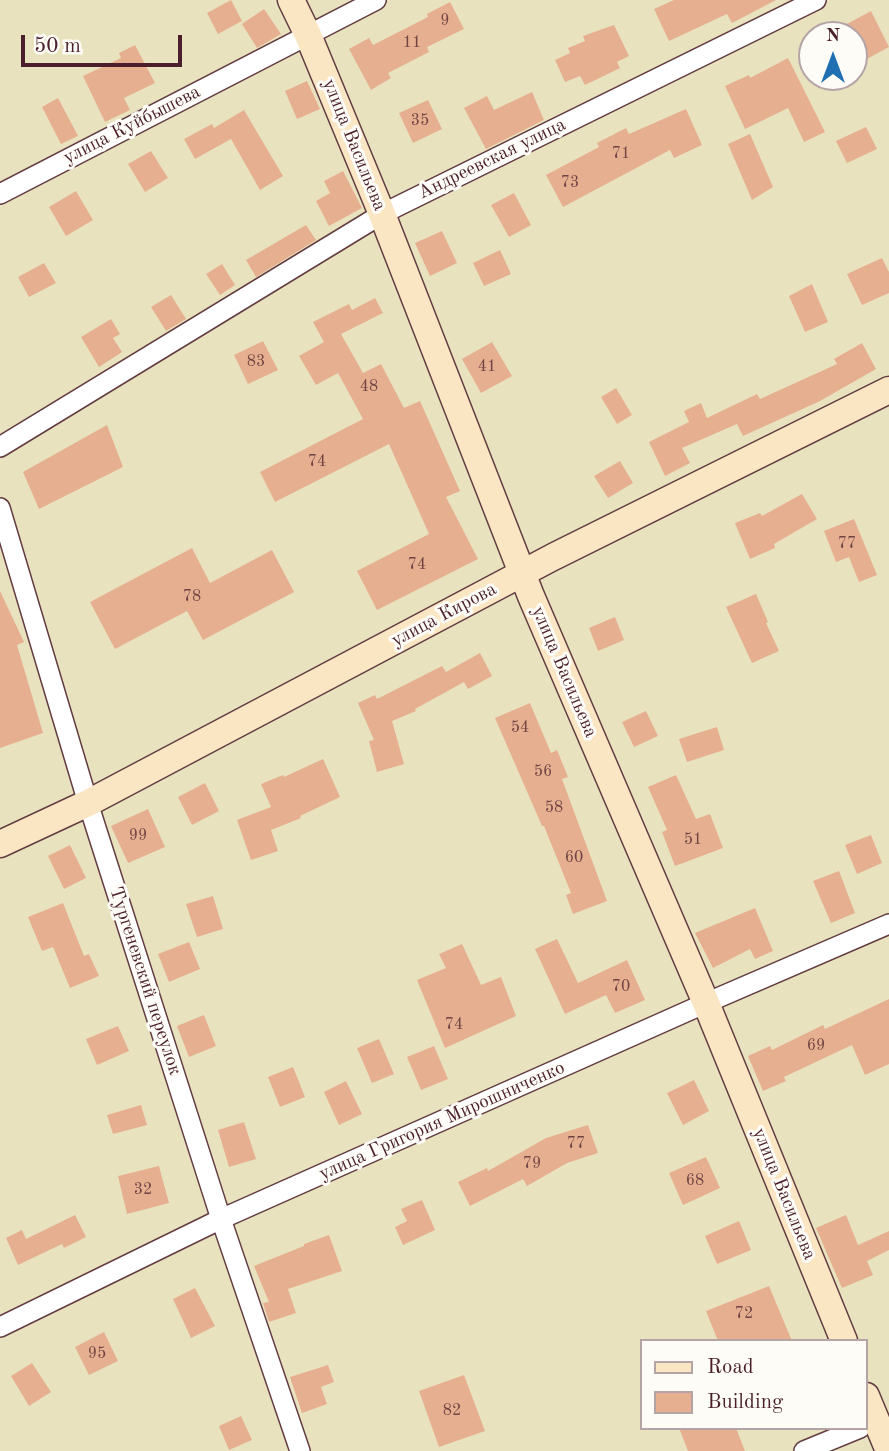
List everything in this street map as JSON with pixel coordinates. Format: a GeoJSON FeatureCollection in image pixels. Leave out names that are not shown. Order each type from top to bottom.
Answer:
{"type":"FeatureCollection","features":[{"type":"Feature","properties":{"kind":"street","name":"улица Васильева"},"geometry":{"type":"LineString","coordinates":[[290,0],[308,35],[382,214],[523,574],[706,1003],[843,1339]]}},
{"type":"Feature","properties":{"kind":"street","name":"улица Куйбышева"},"geometry":{"type":"LineString","coordinates":[[0,194],[376,0]]}},
{"type":"Feature","properties":{"kind":"street","name":"Андреевская улица"},"geometry":{"type":"LineString","coordinates":[[0,447],[382,214],[816,0]]}},
{"type":"Feature","properties":{"kind":"street","name":"улица Кирова"},"geometry":{"type":"LineString","coordinates":[[0,844],[88,803],[523,574],[889,390]]}},
{"type":"Feature","properties":{"kind":"street","name":"Тургеневский переулок"},"geometry":{"type":"LineString","coordinates":[[0,508],[88,803],[221,1219],[300,1451]]}},
{"type":"Feature","properties":{"kind":"street","name":"улица Григория Мирошниченко"},"geometry":{"type":"LineString","coordinates":[[0,1327],[221,1219],[889,924]]}},
{"type":"Feature","properties":{"kind":"street"},"geometry":{"type":"LineString","coordinates":[[868,1403],[873,1423],[889,1451]]}},
{"type":"Feature","properties":{"kind":"street"},"geometry":{"type":"LineString","coordinates":[[804,1451],[856,1430]]}},
{"type":"Feature","properties":{"kind":"building"},"geometry":{"type":"Polygon","coordinates":[[[231,0],[242,21],[218,34],[207,13],[231,0]]]}},
{"type":"Feature","properties":{"kind":"building"},"geometry":{"type":"Polygon","coordinates":[[[674,0],[776,0],[732,23],[727,14],[669,41],[654,9],[674,0]]]}},
{"type":"Feature","properties":{"kind":"building"},"geometry":{"type":"Polygon","coordinates":[[[450,2],[464,29],[427,47],[429,52],[388,73],[391,78],[371,90],[349,49],[369,38],[373,45],[428,17],[427,14],[450,2]]]}},
{"type":"Feature","properties":{"kind":"building"},"geometry":{"type":"Polygon","coordinates":[[[264,9],[281,34],[257,48],[242,24],[264,9]]]}},
{"type":"Feature","properties":{"kind":"building"},"geometry":{"type":"Polygon","coordinates":[[[871,11],[889,47],[868,58],[868,21],[852,21],[871,11]]]}},
{"type":"Feature","properties":{"kind":"building"},"geometry":{"type":"Polygon","coordinates":[[[614,25],[629,56],[617,62],[620,68],[585,85],[580,76],[565,82],[555,60],[570,53],[568,48],[585,41],[583,36],[614,25]]]}},
{"type":"Feature","properties":{"kind":"building"},"geometry":{"type":"Polygon","coordinates":[[[135,45],[155,83],[124,98],[130,110],[105,122],[83,76],[121,58],[119,53],[135,45]]]}},
{"type":"Feature","properties":{"kind":"building"},"geometry":{"type":"Polygon","coordinates":[[[788,58],[798,78],[798,91],[804,91],[825,132],[804,142],[788,108],[745,129],[725,86],[749,75],[750,78],[788,58]]]}},
{"type":"Feature","properties":{"kind":"building"},"geometry":{"type":"Polygon","coordinates":[[[307,81],[320,109],[297,119],[285,91],[307,81]]]}},
{"type":"Feature","properties":{"kind":"building"},"geometry":{"type":"Polygon","coordinates":[[[532,92],[544,120],[486,149],[464,108],[487,96],[494,110],[532,92]]]}},
{"type":"Feature","properties":{"kind":"building"},"geometry":{"type":"Polygon","coordinates":[[[58,98],[78,136],[61,144],[42,107],[58,98]]]}},
{"type":"Feature","properties":{"kind":"building"},"geometry":{"type":"Polygon","coordinates":[[[428,100],[442,129],[413,143],[399,113],[428,100]]]}},
{"type":"Feature","properties":{"kind":"building"},"geometry":{"type":"Polygon","coordinates":[[[686,109],[702,145],[674,158],[670,150],[563,207],[546,175],[599,147],[597,143],[626,128],[629,134],[686,109]]]}},
{"type":"Feature","properties":{"kind":"building"},"geometry":{"type":"Polygon","coordinates":[[[244,110],[283,176],[260,190],[231,139],[195,159],[184,139],[212,124],[214,128],[244,110]]]}},
{"type":"Feature","properties":{"kind":"building"},"geometry":{"type":"Polygon","coordinates":[[[866,127],[877,149],[847,163],[836,141],[866,127]]]}},
{"type":"Feature","properties":{"kind":"building"},"geometry":{"type":"Polygon","coordinates":[[[750,134],[773,187],[752,200],[728,144],[750,134]]]}},
{"type":"Feature","properties":{"kind":"building"},"geometry":{"type":"Polygon","coordinates":[[[151,151],[168,178],[145,192],[128,164],[151,151]]]}},
{"type":"Feature","properties":{"kind":"building"},"geometry":{"type":"Polygon","coordinates":[[[343,171],[362,208],[329,226],[316,201],[330,193],[324,181],[343,171]]]}},
{"type":"Feature","properties":{"kind":"building"},"geometry":{"type":"Polygon","coordinates":[[[76,191],[93,220],[66,236],[49,207],[76,191]]]}},
{"type":"Feature","properties":{"kind":"building"},"geometry":{"type":"Polygon","coordinates":[[[514,193],[531,225],[509,237],[491,205],[514,193]]]}},
{"type":"Feature","properties":{"kind":"building"},"geometry":{"type":"Polygon","coordinates":[[[306,225],[316,240],[256,277],[246,260],[306,225]]]}},
{"type":"Feature","properties":{"kind":"building"},"geometry":{"type":"Polygon","coordinates":[[[442,231],[457,263],[430,276],[415,243],[442,231]]]}},
{"type":"Feature","properties":{"kind":"building"},"geometry":{"type":"Polygon","coordinates":[[[500,250],[511,274],[484,286],[473,263],[500,250]]]}},
{"type":"Feature","properties":{"kind":"building"},"geometry":{"type":"Polygon","coordinates":[[[882,258],[889,272],[889,293],[862,305],[847,274],[882,258]]]}},
{"type":"Feature","properties":{"kind":"building"},"geometry":{"type":"Polygon","coordinates":[[[44,263],[56,283],[29,297],[18,277],[44,263]]]}},
{"type":"Feature","properties":{"kind":"building"},"geometry":{"type":"Polygon","coordinates":[[[222,264],[235,285],[220,295],[206,274],[222,264]]]}},
{"type":"Feature","properties":{"kind":"building"},"geometry":{"type":"Polygon","coordinates":[[[812,284],[828,322],[805,332],[789,296],[812,284]]]}},
{"type":"Feature","properties":{"kind":"building"},"geometry":{"type":"Polygon","coordinates":[[[171,295],[186,319],[166,331],[151,307],[171,295]]]}},
{"type":"Feature","properties":{"kind":"building"},"geometry":{"type":"Polygon","coordinates":[[[375,298],[383,313],[341,334],[363,373],[381,364],[404,408],[420,401],[460,491],[446,497],[478,559],[377,610],[357,571],[429,534],[389,444],[275,502],[260,472],[363,419],[338,373],[316,385],[299,356],[324,342],[313,322],[349,304],[352,310],[375,298]]]}},
{"type":"Feature","properties":{"kind":"building"},"geometry":{"type":"Polygon","coordinates":[[[111,319],[120,334],[113,338],[122,352],[99,367],[81,337],[111,319]]]}},
{"type":"Feature","properties":{"kind":"building"},"geometry":{"type":"Polygon","coordinates":[[[263,341],[278,370],[248,384],[234,355],[263,341]]]}},
{"type":"Feature","properties":{"kind":"building"},"geometry":{"type":"Polygon","coordinates":[[[492,342],[512,376],[481,393],[462,359],[492,342]]]}},
{"type":"Feature","properties":{"kind":"building"},"geometry":{"type":"Polygon","coordinates":[[[862,343],[876,369],[820,401],[743,436],[737,424],[682,448],[690,463],[665,476],[649,442],[689,422],[684,411],[701,403],[707,418],[757,394],[760,399],[837,364],[834,359],[862,343]]]}},
{"type":"Feature","properties":{"kind":"building"},"geometry":{"type":"Polygon","coordinates":[[[616,388],[632,415],[617,424],[601,397],[616,388]]]}},
{"type":"Feature","properties":{"kind":"building"},"geometry":{"type":"Polygon","coordinates":[[[107,425],[123,467],[39,509],[23,472],[107,425]]]}},
{"type":"Feature","properties":{"kind":"building"},"geometry":{"type":"Polygon","coordinates":[[[620,461],[633,483],[608,498],[594,476],[620,461]]]}},
{"type":"Feature","properties":{"kind":"building"},"geometry":{"type":"Polygon","coordinates":[[[802,494],[817,519],[774,544],[775,548],[750,559],[735,523],[760,513],[762,516],[802,494]]]}},
{"type":"Feature","properties":{"kind":"building"},"geometry":{"type":"Polygon","coordinates":[[[854,519],[877,575],[859,582],[849,557],[836,562],[824,531],[854,519]]]}},
{"type":"Feature","properties":{"kind":"building"},"geometry":{"type":"Polygon","coordinates":[[[192,548],[210,583],[272,550],[294,592],[203,640],[187,611],[115,649],[90,602],[192,548]]]}},
{"type":"Feature","properties":{"kind":"building"},"geometry":{"type":"Polygon","coordinates":[[[0,591],[24,642],[17,645],[43,733],[0,748],[0,591]]]}},
{"type":"Feature","properties":{"kind":"building"},"geometry":{"type":"Polygon","coordinates":[[[756,594],[779,651],[752,663],[726,607],[756,594]]]}},
{"type":"Feature","properties":{"kind":"building"},"geometry":{"type":"Polygon","coordinates":[[[615,617],[624,640],[598,651],[589,628],[615,617]]]}},
{"type":"Feature","properties":{"kind":"building"},"geometry":{"type":"Polygon","coordinates":[[[480,653],[492,676],[468,689],[464,682],[415,709],[416,711],[392,721],[404,764],[377,772],[369,741],[374,740],[358,703],[375,695],[377,699],[442,666],[446,672],[480,653]]]}},
{"type":"Feature","properties":{"kind":"building"},"geometry":{"type":"Polygon","coordinates":[[[530,703],[551,753],[557,750],[568,777],[562,779],[607,901],[573,914],[566,895],[571,893],[495,718],[530,703]]]}},
{"type":"Feature","properties":{"kind":"building"},"geometry":{"type":"Polygon","coordinates":[[[646,711],[658,736],[634,747],[622,722],[646,711]]]}},
{"type":"Feature","properties":{"kind":"building"},"geometry":{"type":"Polygon","coordinates":[[[717,727],[724,750],[687,762],[679,739],[717,727]]]}},
{"type":"Feature","properties":{"kind":"building"},"geometry":{"type":"Polygon","coordinates":[[[323,759],[340,797],[300,816],[301,818],[271,830],[278,851],[251,860],[237,820],[271,807],[261,784],[283,775],[284,777],[323,759]]]}},
{"type":"Feature","properties":{"kind":"building"},"geometry":{"type":"Polygon","coordinates":[[[676,775],[696,819],[710,814],[723,848],[675,866],[662,832],[667,830],[648,787],[676,775]]]}},
{"type":"Feature","properties":{"kind":"building"},"geometry":{"type":"Polygon","coordinates":[[[205,783],[219,811],[192,825],[178,797],[205,783]]]}},
{"type":"Feature","properties":{"kind":"building"},"geometry":{"type":"Polygon","coordinates":[[[148,809],[165,847],[128,863],[111,826],[148,809]]]}},
{"type":"Feature","properties":{"kind":"building"},"geometry":{"type":"Polygon","coordinates":[[[871,835],[882,863],[857,874],[845,845],[871,835]]]}},
{"type":"Feature","properties":{"kind":"building"},"geometry":{"type":"Polygon","coordinates":[[[70,845],[86,878],[64,889],[48,856],[70,845]]]}},
{"type":"Feature","properties":{"kind":"building"},"geometry":{"type":"Polygon","coordinates":[[[839,871],[855,913],[831,923],[813,881],[839,871]]]}},
{"type":"Feature","properties":{"kind":"building"},"geometry":{"type":"Polygon","coordinates":[[[213,896],[223,929],[197,937],[186,904],[213,896]]]}},
{"type":"Feature","properties":{"kind":"building"},"geometry":{"type":"Polygon","coordinates":[[[63,903],[84,956],[89,954],[99,976],[70,988],[53,947],[42,951],[28,917],[63,903]]]}},
{"type":"Feature","properties":{"kind":"building"},"geometry":{"type":"Polygon","coordinates":[[[755,908],[773,951],[755,959],[750,949],[713,968],[695,933],[755,908]]]}},
{"type":"Feature","properties":{"kind":"building"},"geometry":{"type":"Polygon","coordinates":[[[557,939],[578,983],[627,960],[645,1000],[615,1013],[606,995],[565,1014],[535,949],[557,939]]]}},
{"type":"Feature","properties":{"kind":"building"},"geometry":{"type":"Polygon","coordinates":[[[189,942],[200,969],[169,982],[158,954],[189,942]]]}},
{"type":"Feature","properties":{"kind":"building"},"geometry":{"type":"Polygon","coordinates":[[[462,944],[481,985],[501,977],[516,1016],[445,1048],[417,980],[446,968],[439,954],[462,944]]]}},
{"type":"Feature","properties":{"kind":"building"},"geometry":{"type":"Polygon","coordinates":[[[889,999],[889,1064],[865,1075],[852,1045],[784,1077],[786,1081],[763,1091],[748,1056],[770,1046],[772,1050],[823,1025],[825,1029],[889,999]]]}},
{"type":"Feature","properties":{"kind":"building"},"geometry":{"type":"Polygon","coordinates":[[[204,1015],[216,1046],[189,1057],[177,1026],[204,1015]]]}},
{"type":"Feature","properties":{"kind":"building"},"geometry":{"type":"Polygon","coordinates":[[[118,1026],[129,1051],[97,1065],[86,1039],[118,1026]]]}},
{"type":"Feature","properties":{"kind":"building"},"geometry":{"type":"Polygon","coordinates":[[[379,1039],[394,1074],[372,1083],[357,1048],[379,1039]]]}},
{"type":"Feature","properties":{"kind":"building"},"geometry":{"type":"Polygon","coordinates":[[[434,1046],[448,1079],[421,1090],[407,1057],[434,1046]]]}},
{"type":"Feature","properties":{"kind":"building"},"geometry":{"type":"Polygon","coordinates":[[[293,1067],[305,1097],[280,1107],[268,1077],[293,1067]]]}},
{"type":"Feature","properties":{"kind":"building"},"geometry":{"type":"Polygon","coordinates":[[[694,1080],[709,1111],[683,1125],[667,1093],[694,1080]]]}},
{"type":"Feature","properties":{"kind":"building"},"geometry":{"type":"Polygon","coordinates":[[[346,1081],[362,1114],[339,1125],[324,1092],[346,1081]]]}},
{"type":"Feature","properties":{"kind":"building"},"geometry":{"type":"Polygon","coordinates":[[[141,1105],[147,1125],[113,1134],[107,1115],[141,1105]]]}},
{"type":"Feature","properties":{"kind":"building"},"geometry":{"type":"Polygon","coordinates":[[[244,1122],[256,1159],[229,1167],[218,1130],[244,1122]]]}},
{"type":"Feature","properties":{"kind":"building"},"geometry":{"type":"Polygon","coordinates":[[[588,1125],[598,1153],[567,1163],[527,1186],[523,1179],[470,1206],[458,1182],[487,1168],[488,1171],[546,1138],[588,1125]]]}},
{"type":"Feature","properties":{"kind":"building"},"geometry":{"type":"Polygon","coordinates":[[[706,1157],[720,1188],[683,1205],[669,1173],[706,1157]]]}},
{"type":"Feature","properties":{"kind":"building"},"geometry":{"type":"Polygon","coordinates":[[[159,1166],[169,1203],[127,1214],[118,1176],[159,1166]]]}},
{"type":"Feature","properties":{"kind":"building"},"geometry":{"type":"Polygon","coordinates":[[[422,1200],[435,1230],[403,1245],[395,1227],[407,1221],[401,1209],[422,1200]]]}},
{"type":"Feature","properties":{"kind":"building"},"geometry":{"type":"Polygon","coordinates":[[[75,1215],[86,1237],[64,1248],[62,1244],[18,1265],[6,1238],[22,1230],[26,1239],[75,1215]]]}},
{"type":"Feature","properties":{"kind":"building"},"geometry":{"type":"Polygon","coordinates":[[[846,1215],[858,1245],[889,1231],[889,1250],[867,1261],[873,1275],[842,1288],[816,1228],[846,1215]]]}},
{"type":"Feature","properties":{"kind":"building"},"geometry":{"type":"Polygon","coordinates":[[[739,1221],[751,1250],[717,1264],[705,1236],[739,1221]]]}},
{"type":"Feature","properties":{"kind":"building"},"geometry":{"type":"Polygon","coordinates":[[[329,1235],[342,1271],[288,1289],[296,1313],[269,1322],[263,1303],[269,1302],[254,1266],[329,1235]]]}},
{"type":"Feature","properties":{"kind":"building"},"geometry":{"type":"Polygon","coordinates":[[[769,1286],[791,1339],[717,1339],[706,1311],[769,1286]]]}},
{"type":"Feature","properties":{"kind":"building"},"geometry":{"type":"Polygon","coordinates":[[[195,1288],[215,1326],[191,1338],[173,1299],[195,1288]]]}},
{"type":"Feature","properties":{"kind":"building"},"geometry":{"type":"Polygon","coordinates":[[[104,1332],[118,1361],[89,1375],[75,1347],[104,1332]]]}},
{"type":"Feature","properties":{"kind":"building"},"geometry":{"type":"Polygon","coordinates":[[[32,1363],[51,1392],[29,1406],[11,1376],[32,1363]]]}},
{"type":"Feature","properties":{"kind":"building"},"geometry":{"type":"Polygon","coordinates":[[[328,1365],[334,1382],[321,1387],[327,1404],[302,1413],[290,1377],[328,1365]]]}},
{"type":"Feature","properties":{"kind":"building"},"geometry":{"type":"Polygon","coordinates":[[[464,1375],[485,1431],[439,1447],[419,1391],[464,1375]]]}},
{"type":"Feature","properties":{"kind":"building"},"geometry":{"type":"Polygon","coordinates":[[[241,1416],[252,1440],[229,1450],[219,1426],[241,1416]]]}},
{"type":"Feature","properties":{"kind":"building"},"geometry":{"type":"Polygon","coordinates":[[[680,1430],[737,1430],[745,1451],[688,1451],[680,1430]]]}}]}
